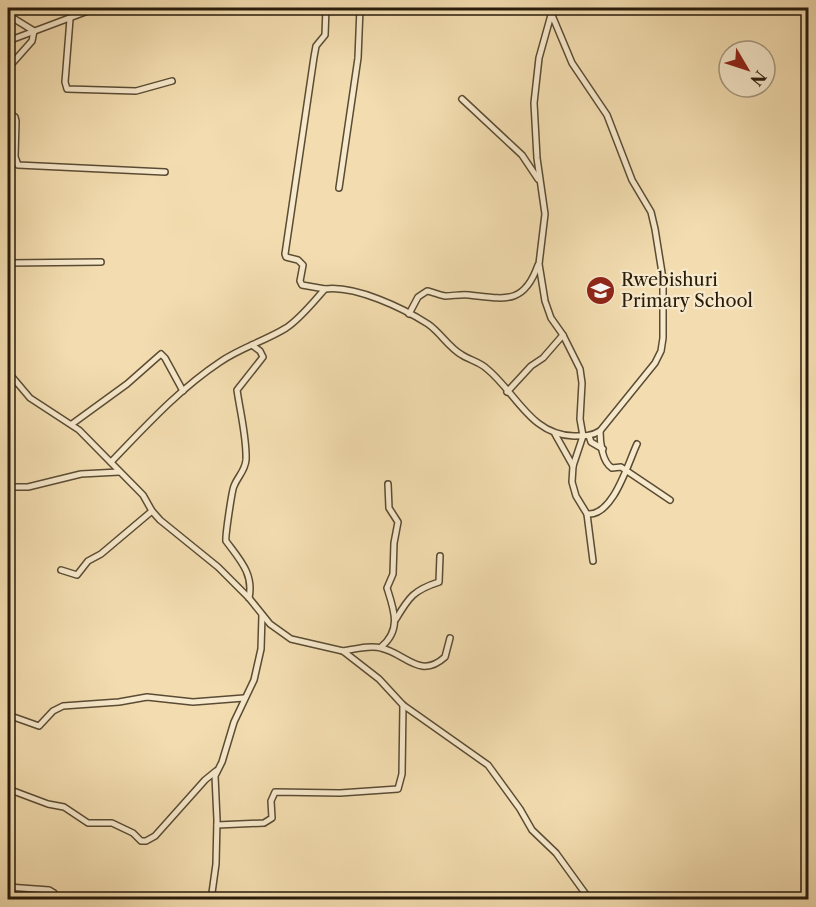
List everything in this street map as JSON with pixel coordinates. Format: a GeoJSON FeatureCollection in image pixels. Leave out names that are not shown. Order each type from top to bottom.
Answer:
{"type":"FeatureCollection","features":[{"type":"Feature","properties":{"kind":"street"},"geometry":{"type":"LineString","coordinates":[[8,41],[96,8]]}},
{"type":"Feature","properties":{"kind":"street"},"geometry":{"type":"LineString","coordinates":[[326,8],[325,35],[316,46],[314,57],[286,257],[298,260],[303,265],[300,281],[302,285],[347,290],[383,301],[429,324],[462,356],[487,368],[538,423],[555,434],[573,466]]}},
{"type":"Feature","properties":{"kind":"street"},"geometry":{"type":"LineString","coordinates":[[339,188],[357,69],[360,8]]}},
{"type":"Feature","properties":{"kind":"street"},"geometry":{"type":"LineString","coordinates":[[549,8],[572,63],[607,115],[632,180],[651,212],[656,229],[663,279],[663,338],[661,351],[655,363],[600,431],[586,436],[555,434]]}},
{"type":"Feature","properties":{"kind":"street"},"geometry":{"type":"LineString","coordinates":[[409,314],[418,297],[427,291],[444,296],[461,294],[499,300],[520,294],[531,282],[538,264],[545,214],[537,158],[535,94],[539,58],[552,14]]}},
{"type":"Feature","properties":{"kind":"street"},"geometry":{"type":"LineString","coordinates":[[8,15],[34,31]]}},
{"type":"Feature","properties":{"kind":"street"},"geometry":{"type":"LineString","coordinates":[[70,19],[65,82],[67,89],[136,91],[172,81]]}},
{"type":"Feature","properties":{"kind":"street"},"geometry":{"type":"LineString","coordinates":[[8,68],[32,41],[34,31]]}},
{"type":"Feature","properties":{"kind":"street"},"geometry":{"type":"LineString","coordinates":[[462,99],[522,154],[540,183]]}},
{"type":"Feature","properties":{"kind":"street"},"geometry":{"type":"LineString","coordinates":[[8,112],[15,117],[16,121],[15,157],[18,165],[165,172]]}},
{"type":"Feature","properties":{"kind":"street"},"geometry":{"type":"LineString","coordinates":[[8,263],[101,262]]}},
{"type":"Feature","properties":{"kind":"street"},"geometry":{"type":"LineString","coordinates":[[538,264],[548,310],[580,369],[582,383],[580,419],[586,436],[603,450]]}},
{"type":"Feature","properties":{"kind":"street"},"geometry":{"type":"LineString","coordinates":[[111,462],[165,405],[220,362],[287,327],[325,289]]}},
{"type":"Feature","properties":{"kind":"street"},"geometry":{"type":"LineString","coordinates":[[507,392],[531,366],[543,358],[563,335]]}},
{"type":"Feature","properties":{"kind":"street"},"geometry":{"type":"LineString","coordinates":[[249,598],[251,586],[249,575],[226,541],[225,535],[233,489],[244,469],[246,458],[237,390],[263,357],[260,351],[252,345]]}},
{"type":"Feature","properties":{"kind":"street"},"geometry":{"type":"LineString","coordinates":[[72,424],[127,384],[161,354],[183,391]]}},
{"type":"Feature","properties":{"kind":"street"},"geometry":{"type":"LineString","coordinates":[[8,372],[30,398],[72,424],[143,495],[152,511],[218,567],[249,598],[270,624],[291,639],[343,651],[381,647],[421,666],[431,667],[445,657],[450,638]]}},
{"type":"Feature","properties":{"kind":"street"},"geometry":{"type":"LineString","coordinates":[[600,431],[600,440],[608,465],[612,468],[621,467],[670,500]]}},
{"type":"Feature","properties":{"kind":"street"},"geometry":{"type":"LineString","coordinates":[[586,436],[573,466],[573,487],[587,514],[593,561]]}},
{"type":"Feature","properties":{"kind":"street"},"geometry":{"type":"LineString","coordinates":[[587,514],[598,513],[605,508],[617,490],[637,444]]}},
{"type":"Feature","properties":{"kind":"street"},"geometry":{"type":"LineString","coordinates":[[8,487],[28,487],[81,474],[119,472]]}},
{"type":"Feature","properties":{"kind":"street"},"geometry":{"type":"LineString","coordinates":[[388,484],[389,508],[398,522],[394,543],[393,574],[387,588],[396,619]]}},
{"type":"Feature","properties":{"kind":"street"},"geometry":{"type":"LineString","coordinates":[[61,570],[77,575],[88,561],[101,554],[152,511]]}},
{"type":"Feature","properties":{"kind":"street"},"geometry":{"type":"LineString","coordinates":[[381,647],[393,633],[396,619],[411,596],[425,586],[439,582],[440,556]]}},
{"type":"Feature","properties":{"kind":"street"},"geometry":{"type":"LineString","coordinates":[[8,797],[10,790],[48,804],[64,807],[88,823],[112,823],[133,833],[141,841],[155,836],[222,762],[234,722],[254,680],[259,662],[262,615]]}},
{"type":"Feature","properties":{"kind":"street"},"geometry":{"type":"LineString","coordinates":[[343,651],[379,679],[403,705],[488,765],[520,809],[532,830],[555,853],[590,900]]}},
{"type":"Feature","properties":{"kind":"street"},"geometry":{"type":"LineString","coordinates":[[8,715],[39,726],[58,707],[63,706],[119,702],[147,697],[200,702],[244,698]]}},
{"type":"Feature","properties":{"kind":"street"},"geometry":{"type":"LineString","coordinates":[[217,825],[269,821],[272,818],[271,801],[275,792],[340,793],[398,789],[402,774],[403,705]]}},
{"type":"Feature","properties":{"kind":"street"},"geometry":{"type":"LineString","coordinates":[[211,900],[216,864],[217,825],[214,783],[216,771]]}},
{"type":"Feature","properties":{"kind":"street"},"geometry":{"type":"LineString","coordinates":[[8,887],[50,890],[54,893],[56,900]]}},
{"type":"Feature","properties":{"kind":"place","name":"Rwebishuri Primary School"},"geometry":{"type":"Point","coordinates":[600,290]}}]}
